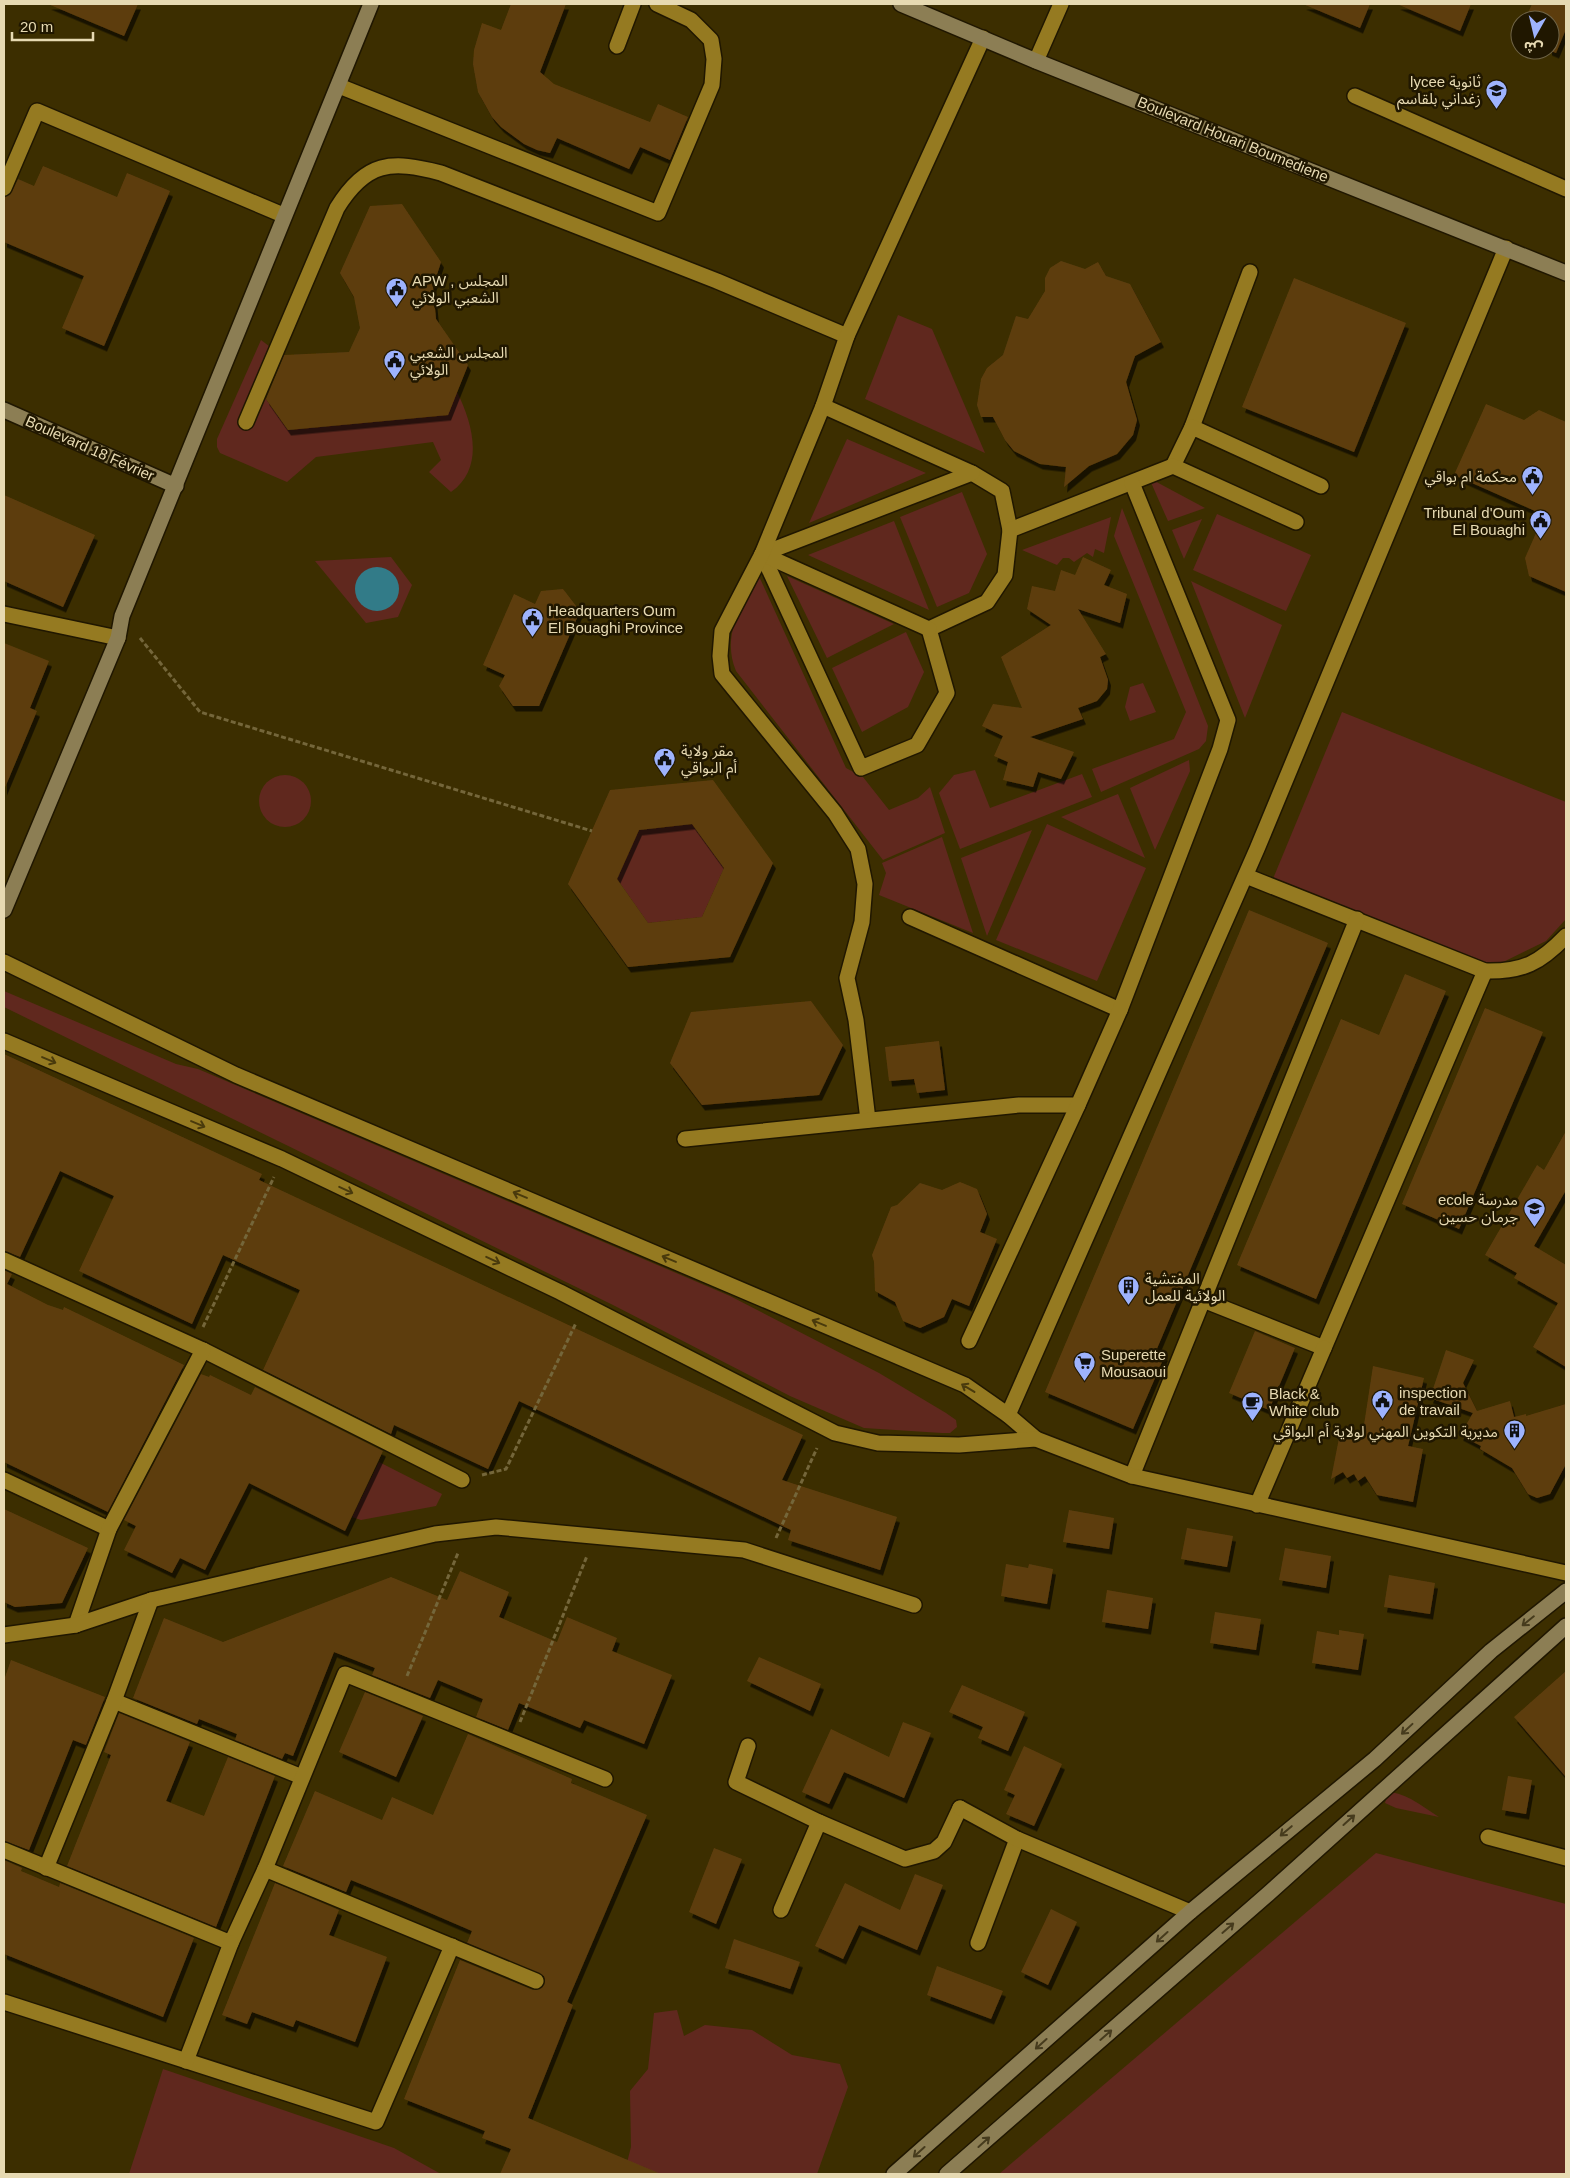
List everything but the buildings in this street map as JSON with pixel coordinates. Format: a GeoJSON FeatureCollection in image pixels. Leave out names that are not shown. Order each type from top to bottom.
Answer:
{"type":"FeatureCollection","features":[{"type":"Feature","properties":{"kind":"main road"},"geometry":{"type":"LineString","coordinates":[[4,910],[118,638],[122,616],[176,486],[283,215],[339,86],[371,4]]}},
{"type":"Feature","properties":{"kind":"main road","name":"Boulevard Houari Boumediene"},"geometry":{"type":"LineString","coordinates":[[901,4],[1036,61],[1566,273]]}},
{"type":"Feature","properties":{"kind":"main road","name":"Boulevard 18 Février"},"geometry":{"type":"LineString","coordinates":[[4,410],[176,486]]}},
{"type":"Feature","properties":{"kind":"main road"},"geometry":{"type":"LineString","coordinates":[[894,2174],[1190,1912],[1375,1759],[1491,1651],[1566,1591]]}},
{"type":"Feature","properties":{"kind":"main road"},"geometry":{"type":"LineString","coordinates":[[947,2174],[1268,1894],[1566,1626]]}},
{"type":"Feature","properties":{"kind":"street"},"geometry":{"type":"LineString","coordinates":[[617,46],[633,4]]}},
{"type":"Feature","properties":{"kind":"street"},"geometry":{"type":"LineString","coordinates":[[339,86],[658,213],[712,86],[714,60],[711,40],[691,20],[657,4]]}},
{"type":"Feature","properties":{"kind":"street"},"geometry":{"type":"LineString","coordinates":[[1036,61],[1061,4]]}},
{"type":"Feature","properties":{"kind":"street"},"geometry":{"type":"LineString","coordinates":[[868,1120],[856,1020],[847,978],[862,922],[865,884],[858,848],[835,813],[722,674],[720,656],[722,631],[762,554],[823,406],[847,336],[983,38]]}},
{"type":"Feature","properties":{"kind":"street"},"geometry":{"type":"LineString","coordinates":[[1355,96],[1566,189]]}},
{"type":"Feature","properties":{"kind":"street"},"geometry":{"type":"LineString","coordinates":[[4,188],[37,111],[283,215]]}},
{"type":"Feature","properties":{"kind":"street"},"geometry":{"type":"LineString","coordinates":[[246,422],[336,208],[356,181],[374,169],[386,166],[415,167],[441,173],[717,281],[847,336]]}},
{"type":"Feature","properties":{"kind":"street"},"geometry":{"type":"LineString","coordinates":[[1008,1415],[1246,876],[1506,248]]}},
{"type":"Feature","properties":{"kind":"street"},"geometry":{"type":"LineString","coordinates":[[1010,530],[1173,466],[1192,427],[1250,272]]}},
{"type":"Feature","properties":{"kind":"street"},"geometry":{"type":"LineString","coordinates":[[762,554],[929,629],[987,602],[1004,574],[1010,530],[1002,491],[972,473],[823,406]]}},
{"type":"Feature","properties":{"kind":"street"},"geometry":{"type":"LineString","coordinates":[[1192,427],[1321,486]]}},
{"type":"Feature","properties":{"kind":"street"},"geometry":{"type":"LineString","coordinates":[[1173,466],[1296,522]]}},
{"type":"Feature","properties":{"kind":"street"},"geometry":{"type":"LineString","coordinates":[[762,554],[972,473]]}},
{"type":"Feature","properties":{"kind":"street"},"geometry":{"type":"LineString","coordinates":[[969,1341],[1120,1010],[1220,749],[1228,720],[1132,483]]}},
{"type":"Feature","properties":{"kind":"street"},"geometry":{"type":"LineString","coordinates":[[762,554],[861,768],[917,745],[947,693],[929,629]]}},
{"type":"Feature","properties":{"kind":"street"},"geometry":{"type":"LineString","coordinates":[[4,614],[118,638]]}},
{"type":"Feature","properties":{"kind":"street"},"geometry":{"type":"LineString","coordinates":[[1246,876],[1485,971],[1510,972],[1537,962],[1566,936]]}},
{"type":"Feature","properties":{"kind":"street"},"geometry":{"type":"LineString","coordinates":[[910,917],[1120,1010]]}},
{"type":"Feature","properties":{"kind":"street"},"geometry":{"type":"LineString","coordinates":[[1132,1476],[1357,919]]}},
{"type":"Feature","properties":{"kind":"street"},"geometry":{"type":"LineString","coordinates":[[4,962],[236,1075],[965,1385],[1008,1415],[1036,1439],[1132,1476],[1258,1506],[1566,1574]]}},
{"type":"Feature","properties":{"kind":"street"},"geometry":{"type":"LineString","coordinates":[[1258,1506],[1485,971]]}},
{"type":"Feature","properties":{"kind":"street"},"geometry":{"type":"LineString","coordinates":[[4,1041],[282,1159],[585,1305],[835,1433],[878,1443],[959,1445],[1036,1439]]}},
{"type":"Feature","properties":{"kind":"street"},"geometry":{"type":"LineString","coordinates":[[685,1139],[1019,1105],[1078,1105]]}},
{"type":"Feature","properties":{"kind":"street"},"geometry":{"type":"LineString","coordinates":[[4,1260],[199,1348],[462,1480]]}},
{"type":"Feature","properties":{"kind":"street"},"geometry":{"type":"LineString","coordinates":[[1203,1300],[1324,1348]]}},
{"type":"Feature","properties":{"kind":"street"},"geometry":{"type":"LineString","coordinates":[[76,1625],[109,1530],[199,1348]]}},
{"type":"Feature","properties":{"kind":"street"},"geometry":{"type":"LineString","coordinates":[[4,1480],[109,1530]]}},
{"type":"Feature","properties":{"kind":"street"},"geometry":{"type":"LineString","coordinates":[[4,1635],[76,1625],[151,1600],[435,1534],[496,1527],[700,1544],[744,1550],[914,1605]]}},
{"type":"Feature","properties":{"kind":"street"},"geometry":{"type":"LineString","coordinates":[[46,1868],[114,1701],[151,1600]]}},
{"type":"Feature","properties":{"kind":"street"},"geometry":{"type":"LineString","coordinates":[[186,2061],[232,1942],[265,1869],[345,1674],[605,1779]]}},
{"type":"Feature","properties":{"kind":"street"},"geometry":{"type":"LineString","coordinates":[[114,1701],[302,1777]]}},
{"type":"Feature","properties":{"kind":"street"},"geometry":{"type":"LineString","coordinates":[[748,1746],[736,1782],[819,1822],[905,1859],[934,1851],[944,1842],[960,1808],[1017,1838],[1190,1912]]}},
{"type":"Feature","properties":{"kind":"street"},"geometry":{"type":"LineString","coordinates":[[782,1910],[819,1822]]}},
{"type":"Feature","properties":{"kind":"street"},"geometry":{"type":"LineString","coordinates":[[1488,1837],[1566,1858]]}},
{"type":"Feature","properties":{"kind":"street"},"geometry":{"type":"LineString","coordinates":[[978,1943],[1017,1838]]}},
{"type":"Feature","properties":{"kind":"street"},"geometry":{"type":"LineString","coordinates":[[4,1850],[232,1942]]}},
{"type":"Feature","properties":{"kind":"street"},"geometry":{"type":"LineString","coordinates":[[265,1869],[536,1981]]}},
{"type":"Feature","properties":{"kind":"street"},"geometry":{"type":"LineString","coordinates":[[4,2002],[376,2122],[452,1946]]}},
{"type":"Feature","properties":{"kind":"path"},"geometry":{"type":"LineString","coordinates":[[122,616],[200,712],[592,831]]}},
{"type":"Feature","properties":{"kind":"path"},"geometry":{"type":"LineString","coordinates":[[199,1348],[282,1159]]}},
{"type":"Feature","properties":{"kind":"path"},"geometry":{"type":"LineString","coordinates":[[462,1480],[506,1469],[585,1305]]}},
{"type":"Feature","properties":{"kind":"path"},"geometry":{"type":"LineString","coordinates":[[767,1556],[826,1428]]}},
{"type":"Feature","properties":{"kind":"path"},"geometry":{"type":"LineString","coordinates":[[399,1695],[468,1530]]}},
{"type":"Feature","properties":{"kind":"path"},"geometry":{"type":"LineString","coordinates":[[512,1741],[595,1536]]}},
{"type":"Feature","properties":{"kind":"shaded area"},"geometry":{"type":"Polygon","coordinates":[[[898,315],[932,329],[985,453],[865,399],[898,315]]]}},
{"type":"Feature","properties":{"kind":"shaded area"},"geometry":{"type":"Polygon","coordinates":[[[261,340],[282,356],[263,395],[288,430],[447,415],[457,392],[468,418],[473,445],[469,471],[462,482],[451,492],[429,472],[441,460],[433,442],[316,457],[287,482],[220,453],[217,447],[217,439],[261,340]]]}},
{"type":"Feature","properties":{"kind":"shaded area"},"geometry":{"type":"Polygon","coordinates":[[[847,439],[926,473],[809,523],[847,439]]]}},
{"type":"Feature","properties":{"kind":"shaded area"},"geometry":{"type":"Polygon","coordinates":[[[1149,478],[1205,508],[1168,521],[1149,478]]]}},
{"type":"Feature","properties":{"kind":"shaded area"},"geometry":{"type":"Polygon","coordinates":[[[962,492],[987,554],[969,593],[937,607],[900,517],[962,492]]]}},
{"type":"Feature","properties":{"kind":"shaded area"},"geometry":{"type":"Polygon","coordinates":[[[1122,508],[1208,726],[1206,741],[1199,749],[1101,792],[1092,769],[1174,739],[1186,712],[1114,536],[1122,508]]]}},
{"type":"Feature","properties":{"kind":"shaded area"},"geometry":{"type":"Polygon","coordinates":[[[1217,514],[1311,555],[1286,611],[1193,570],[1217,514]]]}},
{"type":"Feature","properties":{"kind":"shaded area"},"geometry":{"type":"Polygon","coordinates":[[[1111,517],[1104,553],[1095,549],[1093,557],[1087,553],[1074,562],[1069,558],[1063,558],[1057,565],[1022,550],[1111,517]]]}},
{"type":"Feature","properties":{"kind":"shaded area"},"geometry":{"type":"Polygon","coordinates":[[[1202,519],[1184,559],[1172,530],[1202,519]]]}},
{"type":"Feature","properties":{"kind":"shaded area"},"geometry":{"type":"Polygon","coordinates":[[[894,521],[929,610],[808,555],[894,521]]]}},
{"type":"Feature","properties":{"kind":"shaded area"},"geometry":{"type":"Polygon","coordinates":[[[391,557],[412,585],[398,617],[366,623],[315,561],[391,557]]]}},
{"type":"Feature","properties":{"kind":"shaded area"},"geometry":{"type":"Polygon","coordinates":[[[758,574],[846,768],[863,777],[889,810],[918,798],[930,787],[945,833],[883,860],[736,671],[732,658],[732,633],[740,609],[758,574]]]}},
{"type":"Feature","properties":{"kind":"shaded area"},"geometry":{"type":"Polygon","coordinates":[[[787,576],[894,624],[827,658],[787,576]]]}},
{"type":"Feature","properties":{"kind":"shaded area"},"geometry":{"type":"Polygon","coordinates":[[[1191,581],[1282,625],[1245,718],[1191,581]]]}},
{"type":"Feature","properties":{"kind":"shaded area"},"geometry":{"type":"Polygon","coordinates":[[[906,632],[924,672],[908,707],[862,732],[832,668],[906,632]]]}},
{"type":"Feature","properties":{"kind":"shaded area"},"geometry":{"type":"Polygon","coordinates":[[[1143,683],[1156,712],[1130,721],[1125,707],[1130,687],[1143,683]]]}},
{"type":"Feature","properties":{"kind":"shaded area"},"geometry":{"type":"Polygon","coordinates":[[[1342,712],[1566,802],[1566,919],[1546,941],[1485,971],[1270,886],[1342,712]]]}},
{"type":"Feature","properties":{"kind":"shaded area"},"geometry":{"type":"Polygon","coordinates":[[[1189,760],[1190,771],[1155,850],[1130,788],[1189,760]]]}},
{"type":"Feature","properties":{"kind":"shaded area"},"geometry":{"type":"Polygon","coordinates":[[[975,770],[990,808],[1082,774],[1092,797],[960,849],[939,793],[954,775],[975,770]]]}},
{"type":"Feature","properties":{"kind":"shaded area"},"geometry":{"type":"Polygon","coordinates":[[[285,775],[295,777],[303,783],[309,791],[311,801],[309,811],[303,819],[295,825],[285,827],[275,825],[267,819],[261,811],[259,801],[261,791],[267,783],[275,777],[285,775]]]}},
{"type":"Feature","properties":{"kind":"shaded area"},"geometry":{"type":"Polygon","coordinates":[[[1118,794],[1145,858],[1061,817],[1118,794]]]}},
{"type":"Feature","properties":{"kind":"shaded area"},"geometry":{"type":"Polygon","coordinates":[[[692,824],[724,868],[702,917],[648,923],[617,879],[639,830],[692,824]]]}},
{"type":"Feature","properties":{"kind":"shaded area"},"geometry":{"type":"Polygon","coordinates":[[[1047,824],[1146,868],[1097,981],[996,940],[1047,824]]]}},
{"type":"Feature","properties":{"kind":"shaded area"},"geometry":{"type":"Polygon","coordinates":[[[1032,830],[987,936],[961,858],[1032,830]]]}},
{"type":"Feature","properties":{"kind":"shaded area"},"geometry":{"type":"Polygon","coordinates":[[[942,837],[973,933],[879,895],[886,873],[882,863],[942,837]]]}},
{"type":"Feature","properties":{"kind":"shaded area"},"geometry":{"type":"Polygon","coordinates":[[[4,991],[176,1064],[198,1069],[730,1296],[879,1373],[946,1413],[956,1420],[957,1427],[950,1433],[864,1428],[790,1396],[613,1305],[4,1007],[4,991]]]}},
{"type":"Feature","properties":{"kind":"shaded area"},"geometry":{"type":"Polygon","coordinates":[[[379,1462],[442,1494],[436,1506],[361,1520],[352,1517],[379,1462]]]}},
{"type":"Feature","properties":{"kind":"shaded area"},"geometry":{"type":"Polygon","coordinates":[[[1388,1792],[1402,1795],[1439,1817],[1396,1808],[1385,1803],[1388,1792]]]}},
{"type":"Feature","properties":{"kind":"shaded area"},"geometry":{"type":"Polygon","coordinates":[[[1376,1853],[1566,1904],[1566,2174],[999,2174],[1376,1853]]]}},
{"type":"Feature","properties":{"kind":"shaded area"},"geometry":{"type":"Polygon","coordinates":[[[677,2010],[684,2036],[705,2025],[752,2030],[792,2055],[840,2064],[848,2087],[817,2174],[624,2174],[631,2147],[630,2091],[648,2069],[654,2013],[677,2010]]]}},
{"type":"Feature","properties":{"kind":"shaded area"},"geometry":{"type":"Polygon","coordinates":[[[163,2069],[394,2148],[441,2174],[129,2174],[163,2069]]]}},
{"type":"Feature","properties":{"kind":"water"},"geometry":{"type":"Polygon","coordinates":[[[377,567],[389,571],[395,577],[399,589],[395,601],[389,607],[377,611],[365,607],[359,601],[355,589],[359,577],[365,571],[377,567]]]}},
{"type":"Feature","properties":{"kind":"place","name":"lycee ثانوية زغداني بلقاسم"},"geometry":{"type":"Point","coordinates":[1497,109]}},
{"type":"Feature","properties":{"kind":"place","name":"APW , المجلس الشعبي الولائي"},"geometry":{"type":"Point","coordinates":[396,308]}},
{"type":"Feature","properties":{"kind":"place","name":"المجلس الشعبي الولائي"},"geometry":{"type":"Point","coordinates":[394,380]}},
{"type":"Feature","properties":{"kind":"place","name":"محكمة ام بواقي"},"geometry":{"type":"Point","coordinates":[1533,495]}},
{"type":"Feature","properties":{"kind":"place","name":"Tribunal d'Oum El Bouaghi"},"geometry":{"type":"Point","coordinates":[1541,540]}},
{"type":"Feature","properties":{"kind":"place","name":"Headquarters Oum El Bouaghi Province"},"geometry":{"type":"Point","coordinates":[532,638]}},
{"type":"Feature","properties":{"kind":"place","name":"مقر ولاية أم البواقي"},"geometry":{"type":"Point","coordinates":[665,778]}},
{"type":"Feature","properties":{"kind":"place","name":"ecole مدرسة جرمان حسين"},"geometry":{"type":"Point","coordinates":[1534,1227]}},
{"type":"Feature","properties":{"kind":"place","name":"المفتشية الولائية للعمل"},"geometry":{"type":"Point","coordinates":[1129,1306]}},
{"type":"Feature","properties":{"kind":"place","name":"Superette Mousaoui"},"geometry":{"type":"Point","coordinates":[1085,1382]}},
{"type":"Feature","properties":{"kind":"place","name":"inspection de travail"},"geometry":{"type":"Point","coordinates":[1383,1420]}},
{"type":"Feature","properties":{"kind":"place","name":"Black & White club"},"geometry":{"type":"Point","coordinates":[1253,1421]}},
{"type":"Feature","properties":{"kind":"place","name":"مديرية التكوين المهني لولاية أم البواقي"},"geometry":{"type":"Point","coordinates":[1514,1450]}}]}
